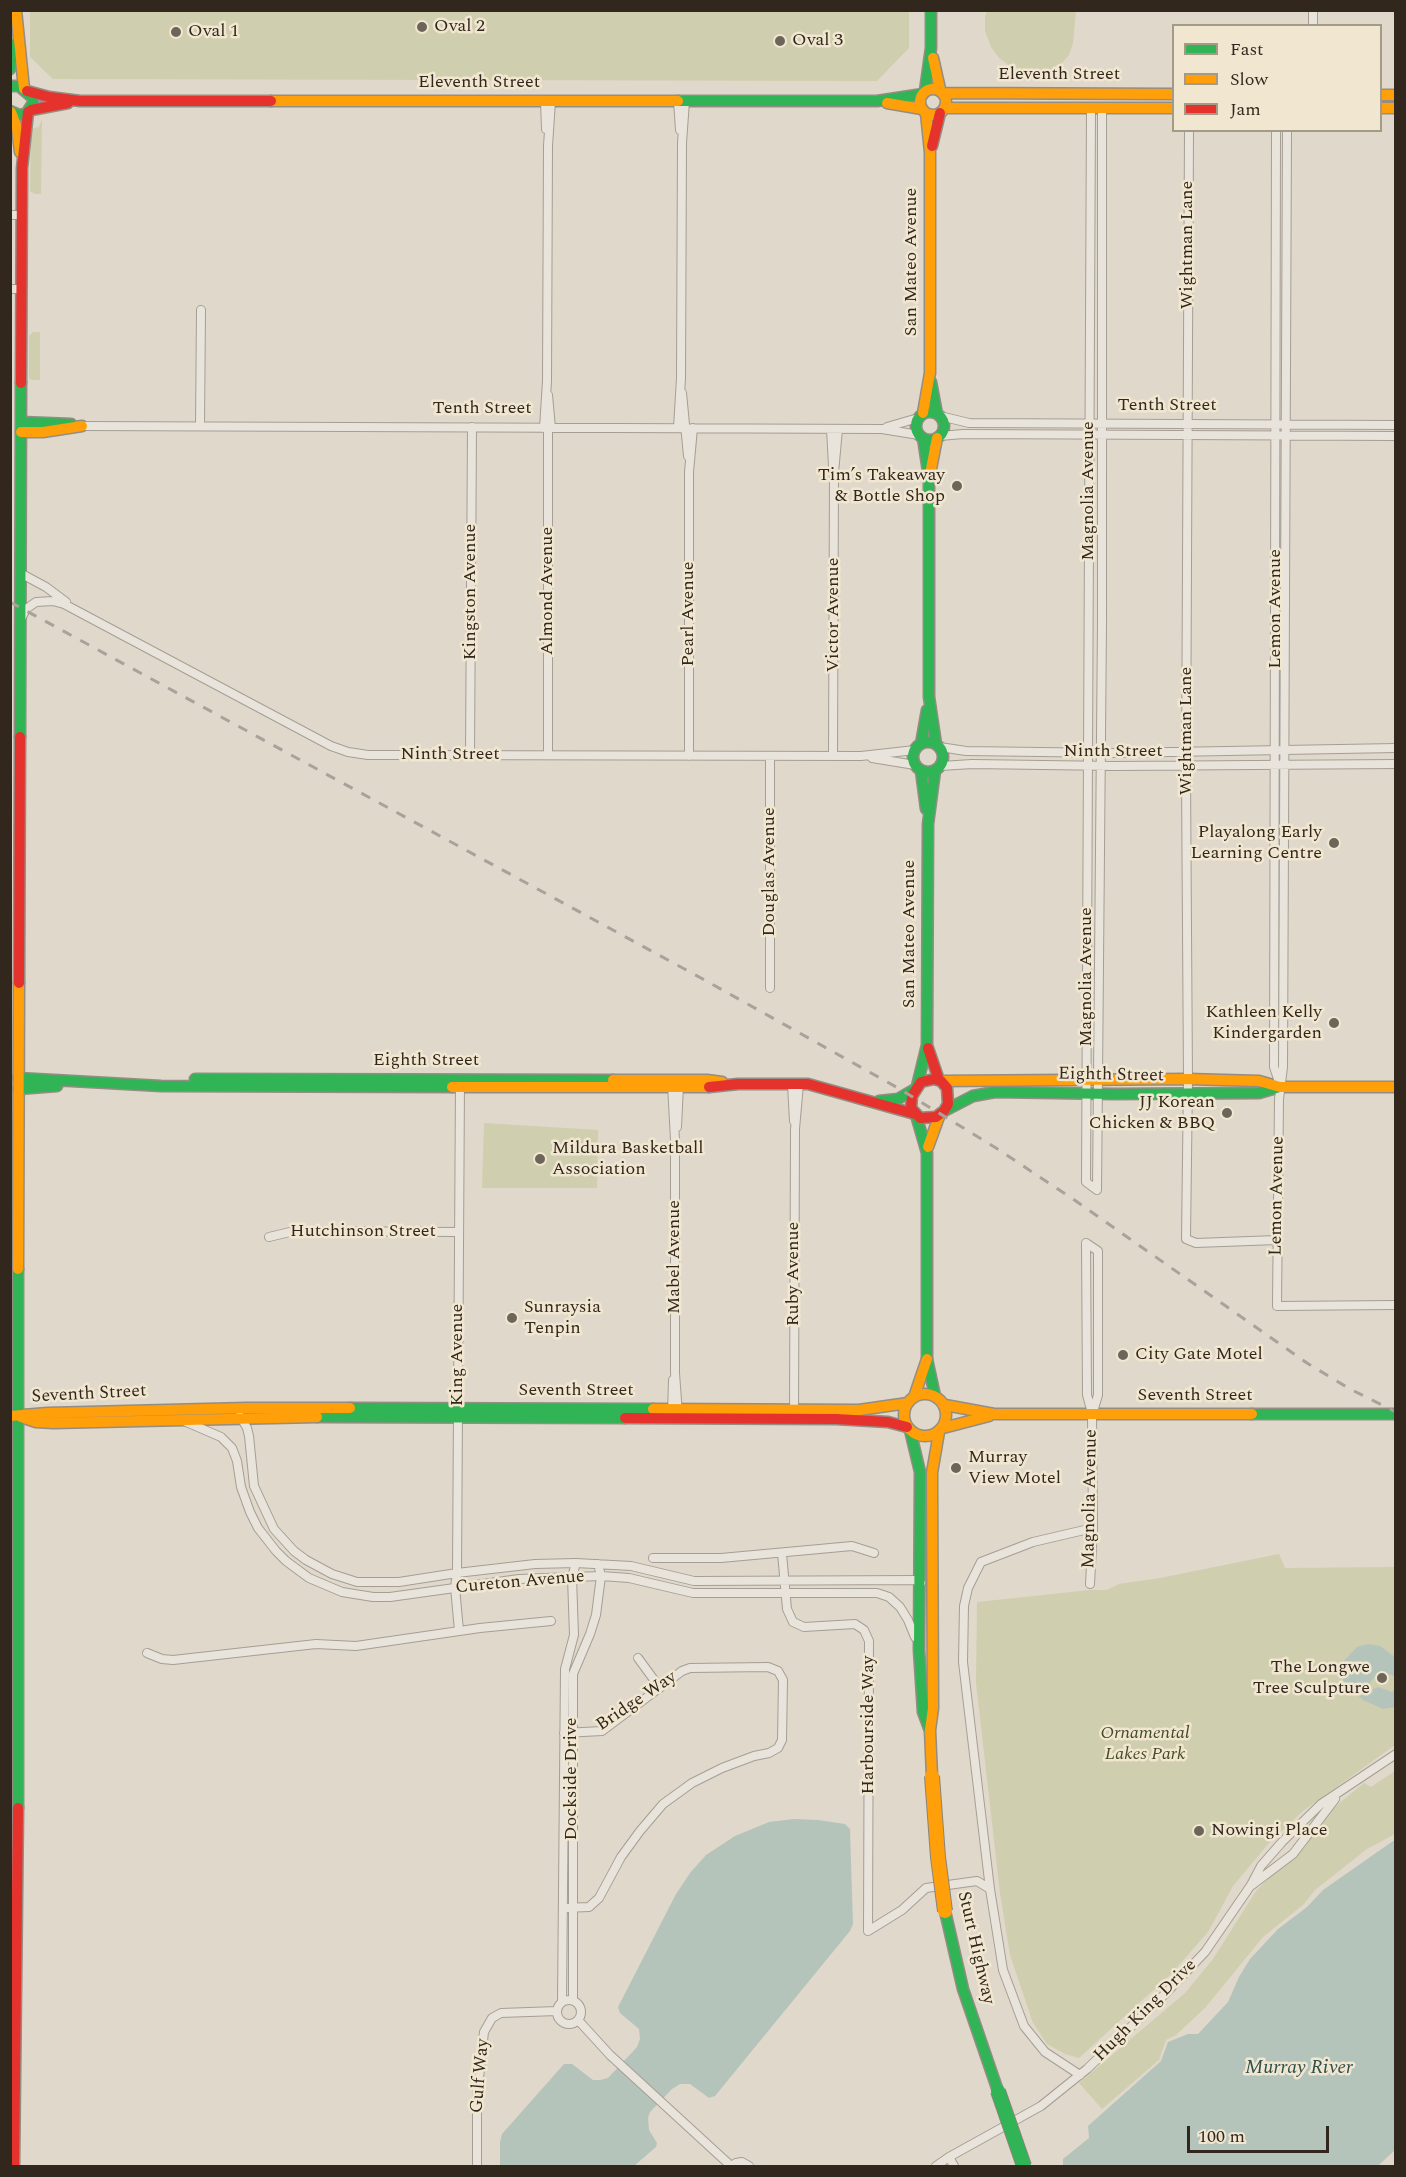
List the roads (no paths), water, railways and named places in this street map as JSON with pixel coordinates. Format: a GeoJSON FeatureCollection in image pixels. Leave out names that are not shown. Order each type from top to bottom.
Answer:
{"type":"FeatureCollection","features":[{"type":"Feature","properties":{"kind":"main road"},"geometry":{"type":"LineString","coordinates":[[14,2166],[19,1720],[14,1668],[14,1163],[18,1084],[15,749],[20,623],[21,427],[16,215],[29,111],[33,98],[21,89],[16,10]]}},
{"type":"Feature","properties":{"kind":"main road"},"geometry":{"type":"LineString","coordinates":[[931,10],[931,48],[924,92],[920,101],[933,111],[947,100],[942,91],[931,48]]}},
{"type":"Feature","properties":{"kind":"main road"},"geometry":{"type":"LineString","coordinates":[[10,69],[16,25]]}},
{"type":"Feature","properties":{"kind":"main road"},"geometry":{"type":"LineString","coordinates":[[924,92],[932,88],[942,91]]}},
{"type":"Feature","properties":{"kind":"main road","name":"Eleventh Street"},"geometry":{"type":"LineString","coordinates":[[21,89],[49,97],[80,101],[877,101],[933,111],[1096,107],[1172,108]]}},
{"type":"Feature","properties":{"kind":"main road","name":"Eleventh Street"},"geometry":{"type":"LineString","coordinates":[[942,91],[1172,94]]}},
{"type":"Feature","properties":{"kind":"main road","name":"Eleventh Street"},"geometry":{"type":"LineString","coordinates":[[877,101],[924,92]]}},
{"type":"Feature","properties":{"kind":"main road"},"geometry":{"type":"LineString","coordinates":[[1096,93],[1096,107]]}},
{"type":"Feature","properties":{"kind":"main road","name":"Eleventh Street"},"geometry":{"type":"LineString","coordinates":[[11,111],[19,115],[80,101]]}},
{"type":"Feature","properties":{"kind":"main road"},"geometry":{"type":"LineString","coordinates":[[11,111],[17,128],[22,168]]}},
{"type":"Feature","properties":{"kind":"main road","name":"San Mateo Avenue"},"geometry":{"type":"LineString","coordinates":[[933,111],[930,152],[930,373],[939,415]]}},
{"type":"Feature","properties":{"kind":"main road","name":"San Mateo Avenue"},"geometry":{"type":"LineString","coordinates":[[920,416],[930,373]]}},
{"type":"Feature","properties":{"kind":"main road"},"geometry":{"type":"LineString","coordinates":[[929,478],[944,424],[939,415],[933,412],[920,416],[915,427],[921,437],[929,478],[929,698],[938,745],[944,756],[928,768],[913,755],[918,747],[929,698]]}},
{"type":"Feature","properties":{"kind":"main road","name":"Tenth Street"},"geometry":{"type":"LineString","coordinates":[[21,427],[82,426]]}},
{"type":"Feature","properties":{"kind":"main road"},"geometry":{"type":"LineString","coordinates":[[921,437],[930,440],[939,437]]}},
{"type":"Feature","properties":{"kind":"main road"},"geometry":{"type":"LineString","coordinates":[[918,747],[926,742],[938,745]]}},
{"type":"Feature","properties":{"kind":"main road","name":"San Mateo Avenue"},"geometry":{"type":"LineString","coordinates":[[916,1087],[927,1045],[928,768]]}},
{"type":"Feature","properties":{"kind":"main road","name":"San Mateo Avenue"},"geometry":{"type":"LineString","coordinates":[[927,1045],[940,1081]]}},
{"type":"Feature","properties":{"kind":"main road","name":"Eighth Street"},"geometry":{"type":"LineString","coordinates":[[18,1084],[114,1083],[186,1079],[675,1084],[707,1080],[738,1084],[817,1086],[915,1114]]}},
{"type":"Feature","properties":{"kind":"main road","name":"Eighth Street"},"geometry":{"type":"LineString","coordinates":[[1093,1087],[1188,1079],[1259,1081],[1280,1086],[1395,1088]]}},
{"type":"Feature","properties":{"kind":"main road"},"geometry":{"type":"LineString","coordinates":[[927,1154],[942,1113],[948,1104],[949,1093],[940,1081],[927,1080],[916,1087],[910,1103],[924,1137],[927,1154],[927,1359],[940,1401],[947,1414],[941,1430],[926,1437],[917,1435],[908,1428],[904,1413],[927,1359]]}},
{"type":"Feature","properties":{"kind":"main road","name":"Eighth Street"},"geometry":{"type":"LineString","coordinates":[[940,1081],[1011,1086],[1093,1087],[1188,1095],[1259,1093],[1280,1086]]}},
{"type":"Feature","properties":{"kind":"main road","name":"Eighth Street"},"geometry":{"type":"LineString","coordinates":[[942,1113],[962,1100],[1011,1086]]}},
{"type":"Feature","properties":{"kind":"main road","name":"Eighth Street"},"geometry":{"type":"LineString","coordinates":[[873,1102],[895,1100],[916,1087]]}},
{"type":"Feature","properties":{"kind":"main road"},"geometry":{"type":"LineString","coordinates":[[915,1114],[927,1119],[942,1113]]}},
{"type":"Feature","properties":{"kind":"main road"},"geometry":{"type":"LineString","coordinates":[[911,1400],[928,1394],[940,1401]]}},
{"type":"Feature","properties":{"kind":"main road","name":"Seventh Street"},"geometry":{"type":"LineString","coordinates":[[14,1416],[48,1413],[794,1414],[859,1410],[911,1400]]}},
{"type":"Feature","properties":{"kind":"main road","name":"Seventh Street"},"geometry":{"type":"LineString","coordinates":[[940,1401],[994,1414],[1395,1414]]}},
{"type":"Feature","properties":{"kind":"main road","name":"Seventh Street"},"geometry":{"type":"LineString","coordinates":[[14,1416],[36,1422],[53,1423],[178,1419],[237,1413]]}},
{"type":"Feature","properties":{"kind":"main road","name":"Seventh Street"},"geometry":{"type":"LineString","coordinates":[[794,1414],[868,1420],[908,1428]]}},
{"type":"Feature","properties":{"kind":"main road","name":"Seventh Street"},"geometry":{"type":"LineString","coordinates":[[941,1430],[994,1414]]}},
{"type":"Feature","properties":{"kind":"main road","name":"Sturt Highway"},"geometry":{"type":"LineString","coordinates":[[908,1428],[920,1472],[919,1650],[923,1712],[930,1730]]}},
{"type":"Feature","properties":{"kind":"main road","name":"Sturt Highway"},"geometry":{"type":"LineString","coordinates":[[941,1430],[935,1446],[932,1473],[933,1708],[930,1730],[938,1857],[945,1911],[963,1989],[1024,2166]]}},
{"type":"Feature","properties":{"kind":"street","name":"Almond Avenue"},"geometry":{"type":"LineString","coordinates":[[548,101],[547,381],[544,406],[548,428],[548,755]]}},
{"type":"Feature","properties":{"kind":"street","name":"Pearl Avenue"},"geometry":{"type":"LineString","coordinates":[[682,101],[681,378],[689,472],[689,756]]}},
{"type":"Feature","properties":{"kind":"street","name":"Magnolia Avenue"},"geometry":{"type":"LineString","coordinates":[[1096,107],[1090,166],[1087,1037],[1093,1087],[1098,1136],[1097,1190],[1086,1183],[1086,1136],[1093,1087],[1099,1037],[1102,166],[1096,107]]}},
{"type":"Feature","properties":{"kind":"street","name":"Wightman Lane"},"geometry":{"type":"LineString","coordinates":[[1189,132],[1186,1239],[1196,1243],[1277,1240]]}},
{"type":"Feature","properties":{"kind":"street","name":"Lemon Avenue"},"geometry":{"type":"LineString","coordinates":[[1276,132],[1275,1067],[1280,1086]]}},
{"type":"Feature","properties":{"kind":"street","name":"Lemon Avenue"},"geometry":{"type":"LineString","coordinates":[[1287,132],[1286,750],[1283,1067],[1280,1086],[1277,1306],[1395,1305]]}},
{"type":"Feature","properties":{"kind":"street"},"geometry":{"type":"LineString","coordinates":[[1090,166],[1102,166]]}},
{"type":"Feature","properties":{"kind":"street"},"geometry":{"type":"LineString","coordinates":[[1090,209],[1102,209]]}},
{"type":"Feature","properties":{"kind":"street"},"geometry":{"type":"LineString","coordinates":[[1090,251],[1102,251]]}},
{"type":"Feature","properties":{"kind":"street"},"geometry":{"type":"LineString","coordinates":[[1090,294],[1102,295]]}},
{"type":"Feature","properties":{"kind":"street"},"geometry":{"type":"LineString","coordinates":[[200,426],[201,310]]}},
{"type":"Feature","properties":{"kind":"street"},"geometry":{"type":"LineString","coordinates":[[1089,323],[1102,323]]}},
{"type":"Feature","properties":{"kind":"street"},"geometry":{"type":"LineString","coordinates":[[1089,353],[1102,353]]}},
{"type":"Feature","properties":{"kind":"street"},"geometry":{"type":"LineString","coordinates":[[1089,381],[1102,381]]}},
{"type":"Feature","properties":{"kind":"street","name":"Tenth Street"},"geometry":{"type":"LineString","coordinates":[[939,415],[969,423],[1395,425]]}},
{"type":"Feature","properties":{"kind":"street","name":"Tenth Street"},"geometry":{"type":"LineString","coordinates":[[882,429],[920,416]]}},
{"type":"Feature","properties":{"kind":"street","name":"Tenth Street"},"geometry":{"type":"LineString","coordinates":[[82,426],[882,429],[921,437]]}},
{"type":"Feature","properties":{"kind":"street","name":"Kingston Avenue"},"geometry":{"type":"LineString","coordinates":[[470,756],[472,428]]}},
{"type":"Feature","properties":{"kind":"street","name":"Victor Avenue"},"geometry":{"type":"LineString","coordinates":[[833,756],[834,429]]}},
{"type":"Feature","properties":{"kind":"street","name":"Tenth Street"},"geometry":{"type":"LineString","coordinates":[[939,437],[963,434],[1395,436]]}},
{"type":"Feature","properties":{"kind":"street"},"geometry":{"type":"LineString","coordinates":[[1089,479],[1102,479]]}},
{"type":"Feature","properties":{"kind":"street"},"geometry":{"type":"LineString","coordinates":[[1089,509],[1102,509]]}},
{"type":"Feature","properties":{"kind":"street"},"geometry":{"type":"LineString","coordinates":[[1089,536],[1102,536]]}},
{"type":"Feature","properties":{"kind":"street"},"geometry":{"type":"LineString","coordinates":[[1089,566],[1102,566]]}},
{"type":"Feature","properties":{"kind":"street","name":"Ninth Street"},"geometry":{"type":"LineString","coordinates":[[20,573],[46,587],[75,608]]}},
{"type":"Feature","properties":{"kind":"street"},"geometry":{"type":"LineString","coordinates":[[1089,595],[1102,594]]}},
{"type":"Feature","properties":{"kind":"street","name":"Ninth Street"},"geometry":{"type":"LineString","coordinates":[[20,623],[26,609],[36,602],[57,601],[75,608],[331,746],[348,752],[368,755],[861,756],[918,747]]}},
{"type":"Feature","properties":{"kind":"street"},"geometry":{"type":"LineString","coordinates":[[1089,623],[1102,623]]}},
{"type":"Feature","properties":{"kind":"street"},"geometry":{"type":"LineString","coordinates":[[1089,652],[1101,653]]}},
{"type":"Feature","properties":{"kind":"street"},"geometry":{"type":"LineString","coordinates":[[1088,681],[1101,681]]}},
{"type":"Feature","properties":{"kind":"street"},"geometry":{"type":"LineString","coordinates":[[1088,709],[1101,709]]}},
{"type":"Feature","properties":{"kind":"street","name":"Ninth Street"},"geometry":{"type":"LineString","coordinates":[[938,745],[966,751],[1100,753],[1395,748]]}},
{"type":"Feature","properties":{"kind":"street","name":"Douglas Avenue"},"geometry":{"type":"LineString","coordinates":[[770,756],[770,988]]}},
{"type":"Feature","properties":{"kind":"street","name":"Ninth Street"},"geometry":{"type":"LineString","coordinates":[[861,756],[928,768],[972,764],[1395,764]]}},
{"type":"Feature","properties":{"kind":"street"},"geometry":{"type":"LineString","coordinates":[[1088,806],[1100,806]]}},
{"type":"Feature","properties":{"kind":"street"},"geometry":{"type":"LineString","coordinates":[[1088,836],[1100,835]]}},
{"type":"Feature","properties":{"kind":"street"},"geometry":{"type":"LineString","coordinates":[[1088,866],[1100,866]]}},
{"type":"Feature","properties":{"kind":"street"},"geometry":{"type":"LineString","coordinates":[[1088,894],[1100,894]]}},
{"type":"Feature","properties":{"kind":"street"},"geometry":{"type":"LineString","coordinates":[[1088,922],[1100,923]]}},
{"type":"Feature","properties":{"kind":"street"},"geometry":{"type":"LineString","coordinates":[[1087,952],[1099,952]]}},
{"type":"Feature","properties":{"kind":"street"},"geometry":{"type":"LineString","coordinates":[[1087,980],[1099,980]]}},
{"type":"Feature","properties":{"kind":"street"},"geometry":{"type":"LineString","coordinates":[[1087,1009],[1099,1009]]}},
{"type":"Feature","properties":{"kind":"street"},"geometry":{"type":"LineString","coordinates":[[1087,1037],[1099,1037]]}},
{"type":"Feature","properties":{"kind":"street","name":"King Avenue"},"geometry":{"type":"LineString","coordinates":[[459,1631],[455,1587],[457,1573],[460,1083]]}},
{"type":"Feature","properties":{"kind":"street","name":"Mabel Avenue"},"geometry":{"type":"LineString","coordinates":[[675,1084],[678,1114],[675,1140],[675,1414]]}},
{"type":"Feature","properties":{"kind":"street","name":"Ruby Avenue"},"geometry":{"type":"LineString","coordinates":[[794,1414],[795,1129],[792,1109],[796,1084]]}},
{"type":"Feature","properties":{"kind":"street"},"geometry":{"type":"LineString","coordinates":[[1086,1136],[1098,1136]]}},
{"type":"Feature","properties":{"kind":"street"},"geometry":{"type":"LineString","coordinates":[[1086,1166],[1098,1166]]}},
{"type":"Feature","properties":{"kind":"street","name":"Hutchinson Street"},"geometry":{"type":"LineString","coordinates":[[269,1237],[294,1231],[459,1232]]}},
{"type":"Feature","properties":{"kind":"street","name":"Magnolia Avenue"},"geometry":{"type":"LineString","coordinates":[[1090,1584],[1093,1528],[1092,1415],[1087,1395],[1086,1243],[1098,1251],[1098,1395],[1092,1415]]}},
{"type":"Feature","properties":{"kind":"street"},"geometry":{"type":"LineString","coordinates":[[1087,1311],[1098,1311]]}},
{"type":"Feature","properties":{"kind":"street","name":"Cureton Avenue"},"geometry":{"type":"LineString","coordinates":[[237,1413],[249,1435],[252,1471],[258,1498],[274,1529],[294,1551],[306,1560],[332,1574],[367,1583],[399,1582],[536,1564],[576,1563],[631,1566],[694,1581],[918,1580]]}},
{"type":"Feature","properties":{"kind":"street","name":"Cureton Avenue"},"geometry":{"type":"LineString","coordinates":[[178,1419],[213,1432],[232,1448],[244,1498],[258,1528],[286,1562],[309,1578],[342,1592],[373,1597],[407,1595],[524,1578],[601,1576],[628,1578],[693,1593],[866,1593],[887,1596],[902,1609],[919,1650]]}},
{"type":"Feature","properties":{"kind":"street"},"geometry":{"type":"LineString","coordinates":[[1080,2075],[1045,2052],[1024,2026],[1004,1970],[990,1889],[963,1662],[965,1597],[981,1562],[1033,1542],[1093,1528]]}},
{"type":"Feature","properties":{"kind":"street"},"geometry":{"type":"LineString","coordinates":[[653,1558],[721,1558],[852,1546],[874,1553]]}},
{"type":"Feature","properties":{"kind":"street","name":"Harbourside Way"},"geometry":{"type":"LineString","coordinates":[[782,1553],[788,1614],[796,1624],[806,1627],[855,1624],[864,1630],[869,1641],[868,1931],[902,1910],[926,1888],[977,1881],[990,1889]]}},
{"type":"Feature","properties":{"kind":"street","name":"Dockside Drive"},"geometry":{"type":"LineString","coordinates":[[573,2000],[565,1669],[574,1635],[572,1577],[576,1563]]}},
{"type":"Feature","properties":{"kind":"street","name":"Dockside Drive"},"geometry":{"type":"LineString","coordinates":[[562,2001],[562,1908],[568,1733],[573,1671],[592,1628],[601,1576],[598,1564]]}},
{"type":"Feature","properties":{"kind":"street"},"geometry":{"type":"LineString","coordinates":[[918,1580],[926,1588],[932,1601]]}},
{"type":"Feature","properties":{"kind":"street"},"geometry":{"type":"LineString","coordinates":[[147,1653],[172,1660],[316,1644],[356,1646],[551,1621]]}},
{"type":"Feature","properties":{"kind":"street"},"geometry":{"type":"LineString","coordinates":[[638,1658],[660,1688]]}},
{"type":"Feature","properties":{"kind":"street","name":"Bridge Way"},"geometry":{"type":"LineString","coordinates":[[562,1908],[589,1907],[599,1898],[621,1857],[663,1804],[692,1783],[722,1768],[778,1748],[782,1740],[783,1680],[773,1668],[690,1668],[682,1671],[602,1731],[568,1733]]}},
{"type":"Feature","properties":{"kind":"street","name":"Hugh King Drive"},"geometry":{"type":"LineString","coordinates":[[936,2166],[1023,2118],[1080,2075],[1164,1995],[1205,1952],[1251,1886],[1259,1869],[1282,1842],[1318,1806],[1395,1754]]}},
{"type":"Feature","properties":{"kind":"street","name":"Hugh King Drive"},"geometry":{"type":"LineString","coordinates":[[1251,1886],[1297,1850],[1339,1793]]}},
{"type":"Feature","properties":{"kind":"street"},"geometry":{"type":"LineString","coordinates":[[573,2000],[581,2009],[578,2020],[571,2024],[563,2022],[557,2012],[562,2001],[573,2000]]}},
{"type":"Feature","properties":{"kind":"street","name":"Gulf Way"},"geometry":{"type":"LineString","coordinates":[[477,2166],[477,2097],[483,2032],[492,2018],[501,2013],[557,2012]]}},
{"type":"Feature","properties":{"kind":"street"},"geometry":{"type":"LineString","coordinates":[[578,2020],[609,2055],[731,2166],[742,2162],[749,2166]]}},
{"type":"Feature","properties":{"kind":"street"},"geometry":{"type":"LineString","coordinates":[[949,2157],[954,2166]]}},
{"type":"Feature","properties":{"kind":"water"},"geometry":{"type":"Polygon","coordinates":[[[1368,1644],[1380,1646],[1395,1657],[1395,1676],[1377,1673],[1366,1688],[1368,1692],[1373,1693],[1373,1689],[1378,1687],[1392,1692],[1395,1689],[1395,1707],[1383,1709],[1363,1700],[1347,1686],[1342,1678],[1341,1668],[1344,1661],[1357,1647],[1368,1644]]]}},
{"type":"Feature","properties":{"kind":"water"},"geometry":{"type":"Polygon","coordinates":[[[794,1819],[845,1824],[850,1829],[853,1924],[850,1931],[715,2096],[709,2098],[690,2084],[680,2084],[672,2089],[650,2112],[648,2118],[649,2130],[657,2143],[656,2147],[634,2166],[500,2166],[502,2134],[564,2064],[572,2064],[593,2080],[600,2080],[608,2078],[637,2047],[640,2039],[639,2029],[620,2013],[618,2007],[676,1894],[690,1873],[706,1855],[735,1836],[769,1822],[794,1819]]]}},
{"type":"Feature","properties":{"kind":"water","name":"Murray River"},"geometry":{"type":"Polygon","coordinates":[[[1396,1841],[1395,2150],[1378,2166],[1063,2166],[1063,2159],[1089,2138],[1088,2126],[1161,2061],[1168,2042],[1188,2034],[1198,2034],[1228,2002],[1250,1959],[1278,1929],[1307,1907],[1323,1890],[1396,1841]]]}},
{"type":"Feature","properties":{"kind":"railway"},"geometry":{"type":"LineString","coordinates":[[10,602],[701,978],[898,1088],[996,1148],[1073,1199],[1307,1363],[1350,1389],[1396,1412]]}},
{"type":"Feature","properties":{"kind":"place","name":"Oval 2"},"geometry":{"type":"Point","coordinates":[422,27]}},
{"type":"Feature","properties":{"kind":"place","name":"Oval 1"},"geometry":{"type":"Point","coordinates":[176,32]}},
{"type":"Feature","properties":{"kind":"place","name":"Oval 3"},"geometry":{"type":"Point","coordinates":[780,41]}},
{"type":"Feature","properties":{"kind":"place","name":"Tim’s Takeaway & Bottle Shop"},"geometry":{"type":"Point","coordinates":[957,486]}},
{"type":"Feature","properties":{"kind":"place","name":"Playalong Early Learning Centre"},"geometry":{"type":"Point","coordinates":[1334,843]}},
{"type":"Feature","properties":{"kind":"place","name":"Kathleen Kelly Kindergarden"},"geometry":{"type":"Point","coordinates":[1334,1023]}},
{"type":"Feature","properties":{"kind":"place","name":"JJ Korean Chicken & BBQ"},"geometry":{"type":"Point","coordinates":[1227,1113]}},
{"type":"Feature","properties":{"kind":"place","name":"Mildura Basketball Association"},"geometry":{"type":"Point","coordinates":[540,1159]}},
{"type":"Feature","properties":{"kind":"place","name":"Sunraysia Tenpin"},"geometry":{"type":"Point","coordinates":[512,1318]}},
{"type":"Feature","properties":{"kind":"place","name":"City Gate Motel"},"geometry":{"type":"Point","coordinates":[1123,1355]}},
{"type":"Feature","properties":{"kind":"place","name":"Murray View Motel"},"geometry":{"type":"Point","coordinates":[956,1468]}},
{"type":"Feature","properties":{"kind":"place","name":"The Longwe Tree Sculpture"},"geometry":{"type":"Point","coordinates":[1382,1678]}},
{"type":"Feature","properties":{"kind":"place","name":"Nowingi Place"},"geometry":{"type":"Point","coordinates":[1199,1831]}},
{"type":"Feature","properties":{"kind":"park label","name":"Ornamental Lakes Park"},"geometry":{"type":"Point","coordinates":[1145,1744]}}]}
